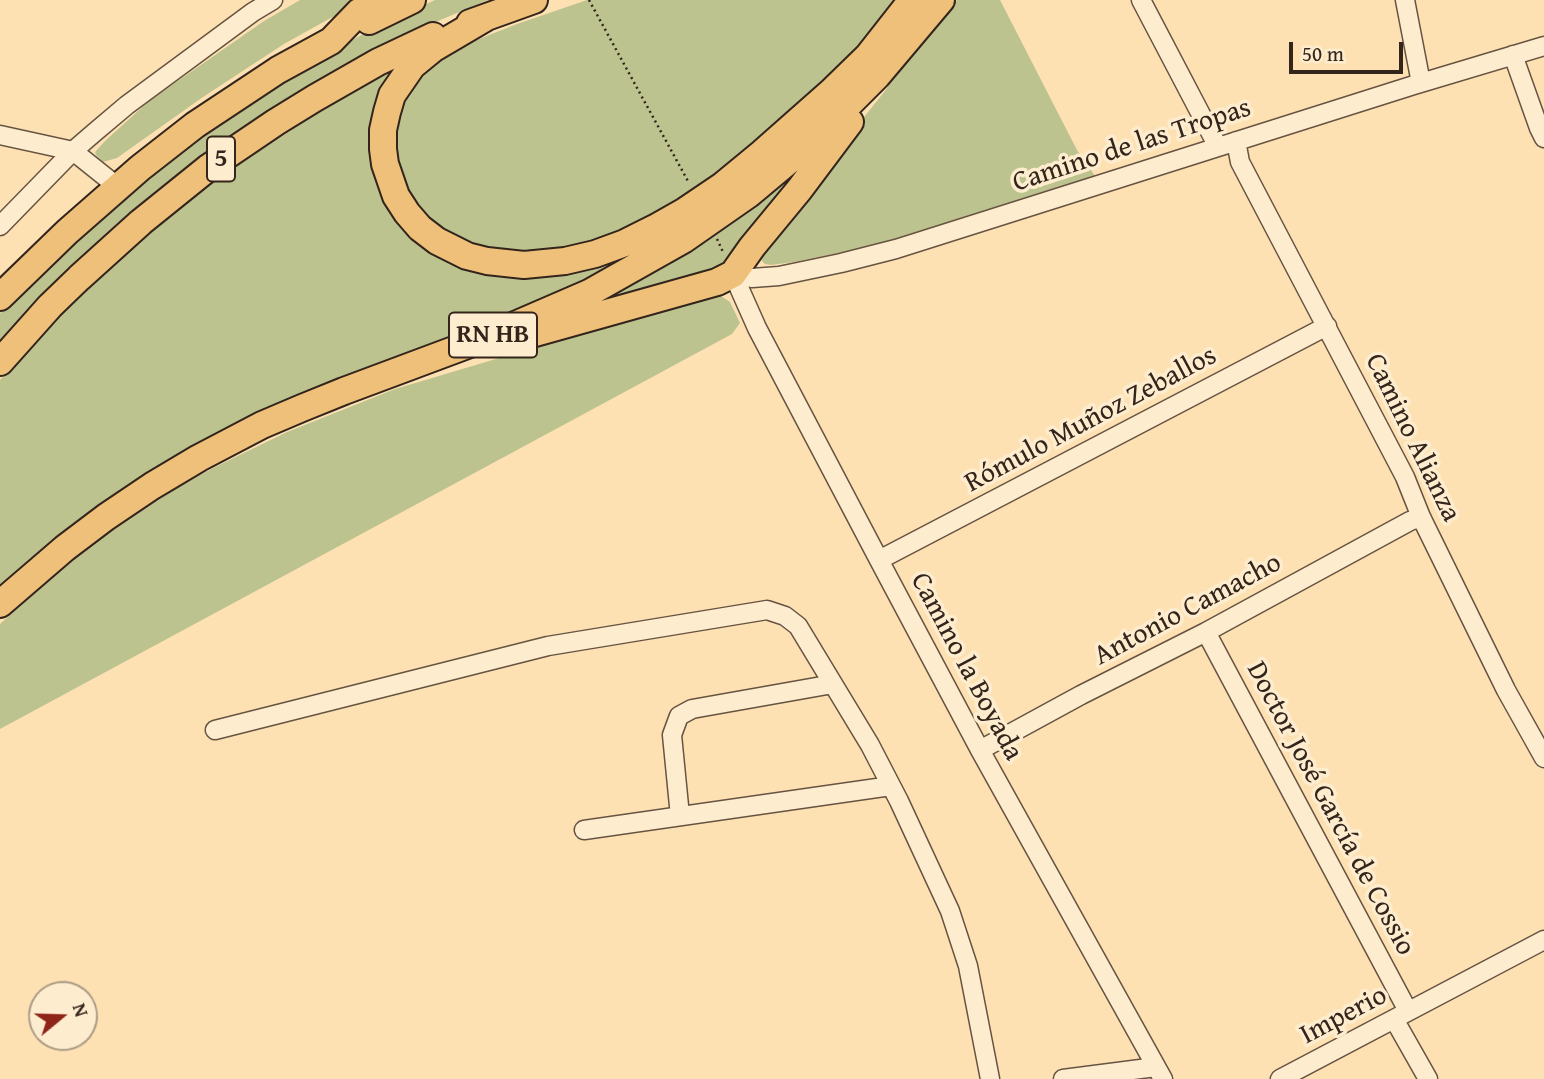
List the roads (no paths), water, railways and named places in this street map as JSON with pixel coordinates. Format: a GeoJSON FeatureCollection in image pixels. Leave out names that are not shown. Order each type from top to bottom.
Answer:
{"type":"FeatureCollection","features":[{"type":"Feature","properties":{"kind":"highway"},"geometry":{"type":"LineString","coordinates":[[331,41],[359,12],[381,0]]}},
{"type":"Feature","properties":{"kind":"highway"},"geometry":{"type":"LineString","coordinates":[[0,297],[118,187],[195,125],[278,70],[412,0]]}},
{"type":"Feature","properties":{"kind":"highway","name":"5"},"geometry":{"type":"LineString","coordinates":[[0,362],[79,278],[141,222],[208,168],[276,122],[378,62],[424,39],[534,0]]}},
{"type":"Feature","properties":{"kind":"highway"},"geometry":{"type":"LineString","coordinates":[[485,18],[434,48],[412,66],[393,96],[387,112],[383,130],[387,172],[396,196],[407,213],[437,240],[467,256],[506,264],[544,264],[585,256],[625,243],[656,228],[705,211],[722,186],[831,92],[868,56],[912,0]]}},
{"type":"Feature","properties":{"kind":"highway","name":"RN HB"},"geometry":{"type":"LineString","coordinates":[[0,604],[106,517],[199,458],[262,425],[478,341],[589,293],[638,267],[705,211],[749,194],[810,143],[877,76],[941,0]]}},
{"type":"Feature","properties":{"kind":"highway"},"geometry":{"type":"LineString","coordinates":[[478,341],[511,340],[717,282],[733,274],[860,108],[877,76]]}},
{"type":"Feature","properties":{"kind":"street"},"geometry":{"type":"LineString","coordinates":[[0,226],[73,151],[127,105],[273,0]]}},
{"type":"Feature","properties":{"kind":"street"},"geometry":{"type":"LineString","coordinates":[[1141,0],[1218,147]]}},
{"type":"Feature","properties":{"kind":"street"},"geometry":{"type":"LineString","coordinates":[[1405,0],[1421,83]]}},
{"type":"Feature","properties":{"kind":"street","name":"Camino de las Tropas"},"geometry":{"type":"LineString","coordinates":[[733,274],[752,278],[779,276],[896,248],[1544,46]]}},
{"type":"Feature","properties":{"kind":"street"},"geometry":{"type":"LineString","coordinates":[[1513,55],[1544,138]]}},
{"type":"Feature","properties":{"kind":"street"},"geometry":{"type":"LineString","coordinates":[[0,135],[73,151],[118,187]]}},
{"type":"Feature","properties":{"kind":"street","name":"Camino Alianza"},"geometry":{"type":"LineString","coordinates":[[1236,141],[1240,162],[1405,477],[1421,517],[1506,690],[1544,758]]}},
{"type":"Feature","properties":{"kind":"street","name":"Camino la Boyada"},"geometry":{"type":"LineString","coordinates":[[733,274],[757,328],[980,750],[1160,1073]]}},
{"type":"Feature","properties":{"kind":"street","name":"Rómulo Muñoz Zeballos"},"geometry":{"type":"LineString","coordinates":[[879,560],[1327,326]]}},
{"type":"Feature","properties":{"kind":"street","name":"Antonio Camacho"},"geometry":{"type":"LineString","coordinates":[[980,750],[1421,517]]}},
{"type":"Feature","properties":{"kind":"street"},"geometry":{"type":"LineString","coordinates":[[215,730],[548,646],[767,611],[785,616],[798,626],[870,745],[950,911],[968,966],[990,1079]]}},
{"type":"Feature","properties":{"kind":"street","name":"Doctor José García de Cossio"},"geometry":{"type":"LineString","coordinates":[[1206,632],[1401,1015],[1428,1079]]}},
{"type":"Feature","properties":{"kind":"street"},"geometry":{"type":"LineString","coordinates":[[680,816],[672,735],[679,716],[692,709],[833,684]]}},
{"type":"Feature","properties":{"kind":"street"},"geometry":{"type":"LineString","coordinates":[[584,830],[891,786]]}},
{"type":"Feature","properties":{"kind":"street","name":"Imperio"},"geometry":{"type":"LineString","coordinates":[[1280,1079],[1544,940]]}},
{"type":"Feature","properties":{"kind":"street"},"geometry":{"type":"LineString","coordinates":[[1063,1079],[1160,1073]]}}]}
